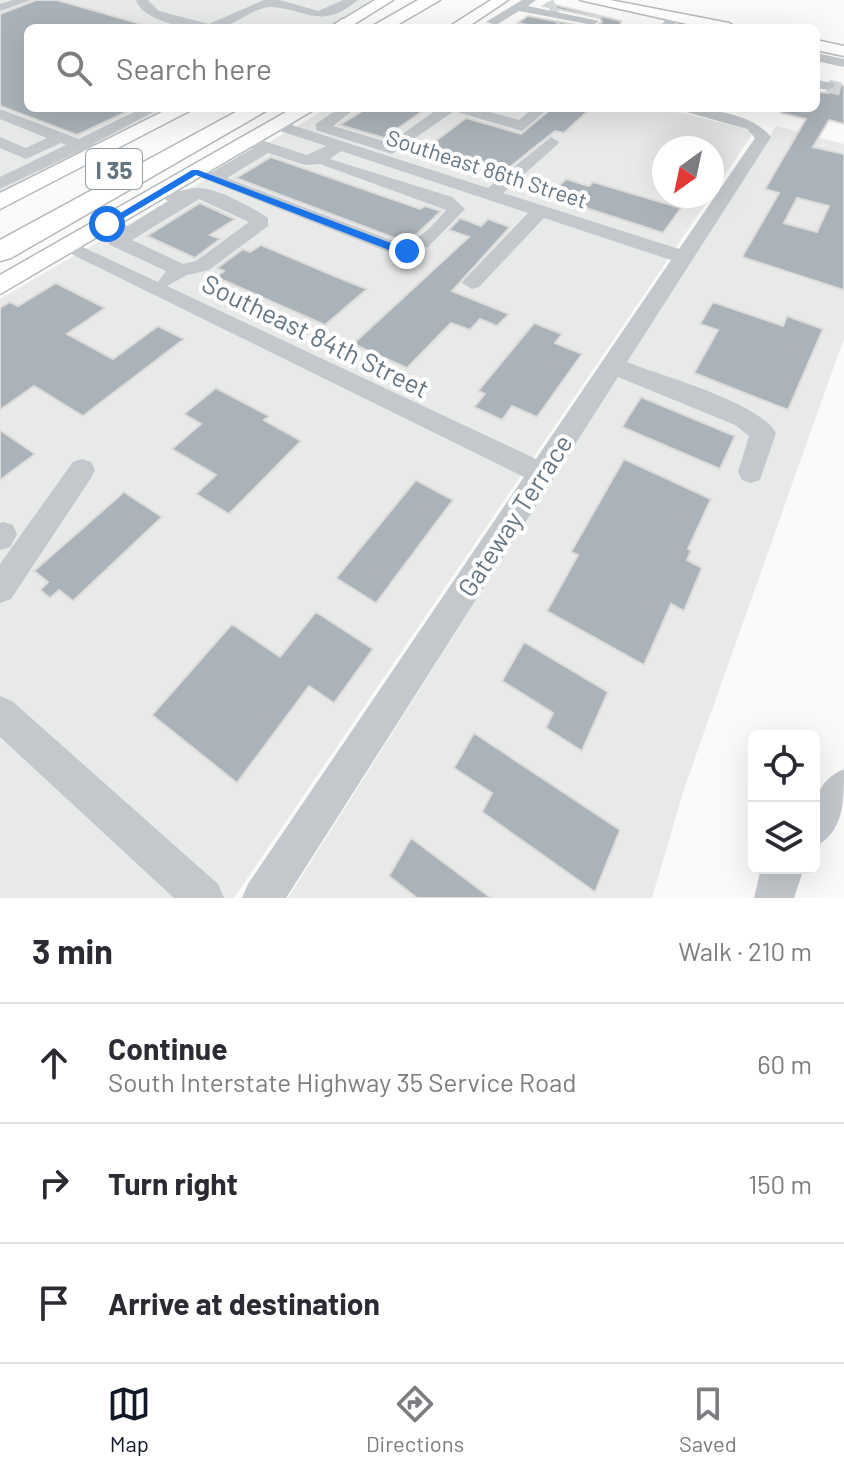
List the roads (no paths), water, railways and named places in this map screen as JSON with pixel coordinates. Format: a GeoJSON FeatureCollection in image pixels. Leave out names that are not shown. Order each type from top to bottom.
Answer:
{"type":"FeatureCollection","features":[{"type":"Feature","properties":{"kind":"highway"},"geometry":{"type":"LineString","coordinates":[[386,24],[431,0]]}},
{"type":"Feature","properties":{"kind":"highway"},"geometry":{"type":"LineString","coordinates":[[411,24],[455,0]]}},
{"type":"Feature","properties":{"kind":"highway","name":"I 35"},"geometry":{"type":"LineString","coordinates":[[0,230],[221,112]]}},
{"type":"Feature","properties":{"kind":"highway","name":"I 35"},"geometry":{"type":"LineString","coordinates":[[0,252],[99,197],[275,114]]}},
{"type":"Feature","properties":{"kind":"main road"},"geometry":{"type":"LineString","coordinates":[[344,24],[386,0]]}},
{"type":"Feature","properties":{"kind":"main road"},"geometry":{"type":"LineString","coordinates":[[462,24],[508,4]]}},
{"type":"Feature","properties":{"kind":"main road"},"geometry":{"type":"LineString","coordinates":[[563,10],[670,23]]}},
{"type":"Feature","properties":{"kind":"main road"},"geometry":{"type":"LineString","coordinates":[[820,46],[844,51]]}},
{"type":"Feature","properties":{"kind":"main road"},"geometry":{"type":"LineString","coordinates":[[0,202],[89,148],[163,112]]}},
{"type":"Feature","properties":{"kind":"main road"},"geometry":{"type":"LineString","coordinates":[[0,286],[107,224],[171,196],[258,144],[275,114]]}},
{"type":"Feature","properties":{"kind":"street"},"geometry":{"type":"LineString","coordinates":[[0,8],[25,0]]}},
{"type":"Feature","properties":{"kind":"street"},"geometry":{"type":"LineString","coordinates":[[142,0],[144,7],[155,14],[195,24]]}},
{"type":"Feature","properties":{"kind":"street"},"geometry":{"type":"LineString","coordinates":[[304,12],[330,0]]}},
{"type":"Feature","properties":{"kind":"street"},"geometry":{"type":"LineString","coordinates":[[220,24],[248,13],[265,1],[323,15],[352,0]]}},
{"type":"Feature","properties":{"kind":"street"},"geometry":{"type":"LineString","coordinates":[[492,22],[508,4],[534,0],[563,10]]}},
{"type":"Feature","properties":{"kind":"street"},"geometry":{"type":"LineString","coordinates":[[508,4],[601,17]]}},
{"type":"Feature","properties":{"kind":"street"},"geometry":{"type":"LineString","coordinates":[[248,13],[279,21]]}},
{"type":"Feature","properties":{"kind":"street"},"geometry":{"type":"LineString","coordinates":[[473,17],[499,24]]}},
{"type":"Feature","properties":{"kind":"street"},"geometry":{"type":"LineString","coordinates":[[224,22],[232,24]]}},
{"type":"Feature","properties":{"kind":"street"},"geometry":{"type":"LineString","coordinates":[[820,58],[844,63]]}},
{"type":"Feature","properties":{"kind":"street"},"geometry":{"type":"LineString","coordinates":[[343,112],[321,127],[392,149],[443,112]]}},
{"type":"Feature","properties":{"kind":"street"},"geometry":{"type":"LineString","coordinates":[[473,112],[522,126],[538,112]]}},
{"type":"Feature","properties":{"kind":"street","name":"Gateway Terrace"},"geometry":{"type":"LineString","coordinates":[[262,898],[761,141],[762,132],[747,124],[696,112]]}},
{"type":"Feature","properties":{"kind":"street"},"geometry":{"type":"LineString","coordinates":[[0,114],[89,148]]}},
{"type":"Feature","properties":{"kind":"street","name":"Southeast 86th Street"},"geometry":{"type":"LineString","coordinates":[[275,114],[339,145],[682,257]]}},
{"type":"Feature","properties":{"kind":"street"},"geometry":{"type":"LineString","coordinates":[[0,142],[26,154],[60,138]]}},
{"type":"Feature","properties":{"kind":"street"},"geometry":{"type":"LineString","coordinates":[[491,195],[551,142]]}},
{"type":"Feature","properties":{"kind":"street"},"geometry":{"type":"LineString","coordinates":[[258,144],[305,160],[317,160],[339,145]]}},
{"type":"Feature","properties":{"kind":"street"},"geometry":{"type":"LineString","coordinates":[[395,147],[507,182]]}},
{"type":"Feature","properties":{"kind":"street"},"geometry":{"type":"LineString","coordinates":[[0,184],[89,148]]}},
{"type":"Feature","properties":{"kind":"street"},"geometry":{"type":"LineString","coordinates":[[204,176],[407,251],[420,245],[456,209],[446,201],[327,163]]}},
{"type":"Feature","properties":{"kind":"street"},"geometry":{"type":"LineString","coordinates":[[446,201],[465,186]]}},
{"type":"Feature","properties":{"kind":"street"},"geometry":{"type":"LineString","coordinates":[[155,289],[181,270],[202,266],[261,222],[248,212],[199,193],[171,196],[117,241],[181,270]]}},
{"type":"Feature","properties":{"kind":"street"},"geometry":{"type":"LineString","coordinates":[[472,283],[540,211]]}},
{"type":"Feature","properties":{"kind":"street"},"geometry":{"type":"LineString","coordinates":[[107,224],[129,234]]}},
{"type":"Feature","properties":{"kind":"street","name":"Southeast 84th Street"},"geometry":{"type":"LineString","coordinates":[[67,247],[541,473]]}},
{"type":"Feature","properties":{"kind":"street"},"geometry":{"type":"LineString","coordinates":[[611,365],[744,418],[763,433],[751,472]]}},
{"type":"Feature","properties":{"kind":"street"},"geometry":{"type":"LineString","coordinates":[[0,589],[82,470]]}},
{"type":"Feature","properties":{"kind":"street"},"geometry":{"type":"LineString","coordinates":[[0,713],[204,898]]}},
{"type":"Feature","properties":{"kind":"street"},"geometry":{"type":"LineString","coordinates":[[820,820],[844,788]]}},
{"type":"Feature","properties":{"kind":"street"},"geometry":{"type":"LineString","coordinates":[[774,898],[776,880],[780,874]]}},
{"type":"Feature","properties":{"kind":"tunnel"},"geometry":{"type":"LineString","coordinates":[[549,9],[556,5]]}},
{"type":"Feature","properties":{"kind":"tunnel"},"geometry":{"type":"LineString","coordinates":[[828,86],[844,90]]}}]}
